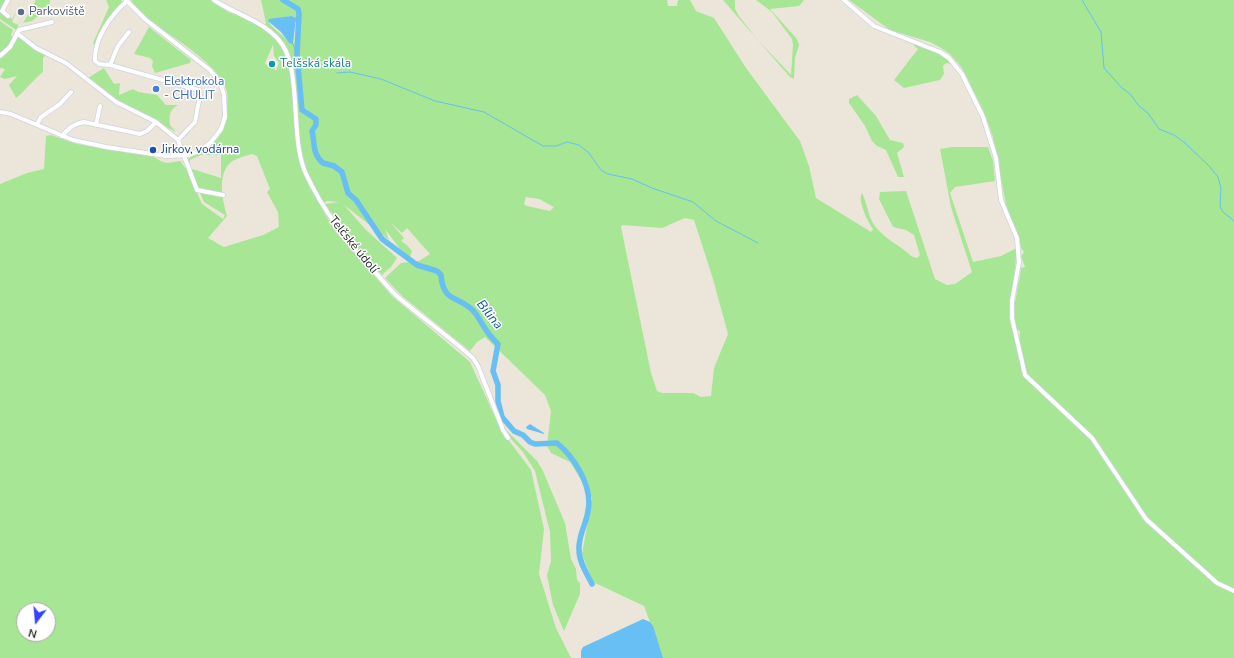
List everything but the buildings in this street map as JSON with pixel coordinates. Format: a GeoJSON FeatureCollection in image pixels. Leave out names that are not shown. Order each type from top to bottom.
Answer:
{"type":"FeatureCollection","features":[{"type":"Feature","properties":{"kind":"street"},"geometry":{"type":"LineString","coordinates":[[8,0],[2,11],[8,16]]}},
{"type":"Feature","properties":{"kind":"street"},"geometry":{"type":"LineString","coordinates":[[0,112],[37,124],[62,136],[106,147],[166,156],[183,156],[199,151],[217,135],[225,117],[224,94],[219,81],[210,70],[146,20],[126,0],[108,22],[96,50],[95,61],[99,64],[110,65],[198,90],[200,96],[195,122],[178,140]]}},
{"type":"Feature","properties":{"kind":"street","name":"Telčské údolí"},"geometry":{"type":"LineString","coordinates":[[214,0],[229,10],[262,25],[279,39],[285,47],[290,63],[297,140],[306,175],[321,202],[340,232],[392,291],[473,358],[481,373],[503,430],[508,438]]}},
{"type":"Feature","properties":{"kind":"street"},"geometry":{"type":"LineString","coordinates":[[844,0],[874,26],[940,52],[949,58],[962,74],[973,95],[991,140],[996,158],[1001,200],[1017,238],[1019,262],[1012,301],[1012,318],[1025,375],[1088,433],[1146,520],[1212,578],[1234,591]]}},
{"type":"Feature","properties":{"kind":"street"},"geometry":{"type":"LineString","coordinates":[[0,56],[10,47],[19,30],[52,22]]}},
{"type":"Feature","properties":{"kind":"street"},"geometry":{"type":"LineString","coordinates":[[110,65],[118,46],[129,32]]}},
{"type":"Feature","properties":{"kind":"street"},"geometry":{"type":"LineString","coordinates":[[17,33],[36,48],[66,63],[116,102],[156,122],[178,140],[197,190],[223,195]]}},
{"type":"Feature","properties":{"kind":"street"},"geometry":{"type":"LineString","coordinates":[[37,124],[41,117],[60,104],[71,92]]}},
{"type":"Feature","properties":{"kind":"street"},"geometry":{"type":"LineString","coordinates":[[96,125],[100,106]]}},
{"type":"Feature","properties":{"kind":"street"},"geometry":{"type":"LineString","coordinates":[[62,136],[70,127],[77,123],[84,122],[140,134],[147,131],[156,122]]}},
{"type":"Feature","properties":{"kind":"green space"},"geometry":{"type":"Polygon","coordinates":[[[0,0],[6,0],[0,12],[0,0]]]}},
{"type":"Feature","properties":{"kind":"green space"},"geometry":{"type":"Polygon","coordinates":[[[36,0],[50,0],[49,7],[32,21],[23,23],[36,0]]]}},
{"type":"Feature","properties":{"kind":"green space"},"geometry":{"type":"Polygon","coordinates":[[[106,0],[121,0],[123,3],[115,11],[96,46],[93,43],[109,7],[106,0]]]}},
{"type":"Feature","properties":{"kind":"green space"},"geometry":{"type":"Polygon","coordinates":[[[131,0],[210,0],[228,12],[246,18],[263,28],[266,23],[261,0],[667,0],[668,6],[677,6],[678,0],[690,0],[696,11],[714,18],[746,68],[800,141],[809,166],[816,198],[871,232],[873,229],[862,206],[862,193],[870,217],[876,228],[884,236],[911,256],[917,258],[920,255],[914,235],[906,230],[893,227],[879,199],[880,192],[906,191],[935,279],[947,285],[955,284],[972,272],[951,207],[940,149],[952,147],[988,147],[993,161],[995,181],[955,187],[950,193],[973,262],[1001,256],[1017,248],[1010,318],[1023,376],[1083,430],[1098,449],[1144,521],[1216,584],[1234,593],[1234,658],[663,658],[644,606],[593,582],[582,554],[592,498],[570,462],[551,453],[547,446],[551,411],[545,395],[485,337],[477,342],[470,351],[402,296],[385,278],[401,263],[419,261],[430,254],[407,228],[402,233],[390,222],[404,238],[401,241],[412,251],[410,257],[400,249],[385,229],[389,240],[344,205],[366,230],[397,258],[391,267],[382,275],[347,235],[325,204],[339,202],[327,201],[320,205],[335,231],[392,296],[470,362],[501,430],[531,470],[544,529],[539,574],[556,628],[571,658],[0,658],[0,184],[27,173],[44,169],[46,136],[51,135],[77,144],[154,157],[164,162],[169,163],[180,161],[187,170],[202,204],[223,219],[225,215],[204,202],[189,168],[221,178],[221,155],[203,154],[190,160],[190,163],[187,163],[188,159],[211,145],[225,126],[227,117],[227,92],[223,82],[206,62],[139,11],[131,0]],[[291,16],[268,20],[269,23],[289,43],[294,43],[296,23],[291,16]],[[273,45],[265,63],[273,66],[276,71],[279,63],[274,56],[273,45]],[[252,154],[236,159],[225,169],[222,190],[227,216],[208,238],[224,247],[263,235],[279,227],[278,212],[267,192],[270,189],[257,156],[252,154]],[[526,197],[524,204],[527,206],[550,211],[554,207],[539,199],[526,197]],[[685,218],[662,228],[622,225],[621,227],[651,373],[657,391],[662,393],[693,393],[701,397],[711,396],[714,368],[728,334],[713,279],[694,220],[685,218]]]}},
{"type":"Feature","properties":{"kind":"green space"},"geometry":{"type":"Polygon","coordinates":[[[723,0],[735,0],[735,9],[739,16],[757,39],[791,75],[792,39],[772,12],[756,0],[804,0],[799,6],[770,9],[797,39],[799,45],[795,58],[794,79],[790,77],[723,0]]]}},
{"type":"Feature","properties":{"kind":"green space"},"geometry":{"type":"Polygon","coordinates":[[[849,0],[1234,0],[1234,589],[1218,581],[1151,522],[1142,511],[1137,500],[1134,498],[1094,437],[1027,374],[1019,342],[1020,331],[1017,330],[1014,315],[1021,268],[1025,267],[1021,256],[1024,252],[1021,248],[1019,237],[1007,210],[993,137],[983,110],[962,68],[950,54],[941,48],[930,42],[890,30],[849,0]]]}},
{"type":"Feature","properties":{"kind":"green space"},"geometry":{"type":"Polygon","coordinates":[[[17,10],[12,22],[18,25],[24,14],[16,30],[0,19],[0,12],[12,19],[17,10]]]}},
{"type":"Feature","properties":{"kind":"green space"},"geometry":{"type":"Polygon","coordinates":[[[0,21],[13,30],[11,35],[13,38],[10,44],[0,54],[0,21]]]}},
{"type":"Feature","properties":{"kind":"green space"},"geometry":{"type":"Polygon","coordinates":[[[149,27],[191,60],[190,63],[155,73],[152,66],[153,61],[150,58],[134,54],[149,27]]]}},
{"type":"Feature","properties":{"kind":"green space"},"geometry":{"type":"Polygon","coordinates":[[[18,35],[46,55],[43,58],[43,72],[16,98],[9,85],[17,76],[5,79],[0,77],[5,69],[0,68],[0,57],[18,35]]]}},
{"type":"Feature","properties":{"kind":"green space"},"geometry":{"type":"Polygon","coordinates":[[[917,44],[939,53],[952,64],[946,63],[943,66],[944,74],[940,80],[904,88],[894,80],[918,49],[913,45],[917,44]]]}},
{"type":"Feature","properties":{"kind":"green space"},"geometry":{"type":"Polygon","coordinates":[[[104,68],[114,84],[120,83],[119,95],[133,89],[138,92],[157,95],[166,105],[178,105],[171,111],[170,116],[170,125],[176,132],[119,103],[88,78],[104,68]]]}},
{"type":"Feature","properties":{"kind":"green space"},"geometry":{"type":"Polygon","coordinates":[[[857,95],[876,116],[890,140],[903,143],[904,147],[897,153],[904,177],[898,177],[886,150],[877,146],[872,141],[865,126],[849,103],[849,99],[857,95]]]}},
{"type":"Feature","properties":{"kind":"green space"},"geometry":{"type":"Polygon","coordinates":[[[505,429],[537,461],[543,471],[565,523],[571,559],[576,569],[577,580],[580,583],[580,594],[564,631],[553,605],[547,575],[551,561],[550,532],[535,471],[523,452],[503,430],[505,429]]]}},
{"type":"Feature","properties":{"kind":"water"},"geometry":{"type":"Polygon","coordinates":[[[291,16],[296,18],[293,44],[289,43],[281,32],[268,21],[269,19],[291,16]]]}},
{"type":"Feature","properties":{"kind":"water"},"geometry":{"type":"Polygon","coordinates":[[[530,424],[544,434],[527,429],[526,427],[530,424]]]}},
{"type":"Feature","properties":{"kind":"water"},"geometry":{"type":"Polygon","coordinates":[[[643,619],[650,622],[653,626],[663,658],[581,658],[581,651],[583,647],[643,619]]]}},
{"type":"Feature","properties":{"kind":"waterway","name":"Bílina"},"geometry":{"type":"LineString","coordinates":[[283,0],[298,9],[297,55],[302,110],[316,119],[316,125],[312,131],[314,148],[319,160],[323,163],[334,166],[342,172],[348,193],[356,200],[382,239],[417,265],[437,271],[441,275],[445,291],[449,296],[471,308],[488,333],[498,344],[493,371],[498,385],[498,401],[502,417],[514,431],[523,435],[530,442],[535,444],[557,443],[564,449],[576,465],[585,483],[589,502],[587,516],[579,545],[579,554],[592,584]]}},
{"type":"Feature","properties":{"kind":"waterway"},"geometry":{"type":"LineString","coordinates":[[1082,0],[1101,32],[1104,68],[1122,88],[1130,94],[1139,106],[1148,113],[1159,129],[1174,135],[1185,143],[1210,167],[1218,177],[1221,188],[1220,207],[1223,212],[1234,221]]}},
{"type":"Feature","properties":{"kind":"waterway","name":"Bílina"},"geometry":{"type":"LineString","coordinates":[[295,20],[299,17]]}},
{"type":"Feature","properties":{"kind":"waterway","name":"Bílina"},"geometry":{"type":"LineString","coordinates":[[293,44],[297,55]]}},
{"type":"Feature","properties":{"kind":"waterway"},"geometry":{"type":"LineString","coordinates":[[337,73],[350,72],[381,79],[435,101],[484,112],[543,146],[556,146],[567,142],[579,145],[589,153],[601,170],[608,174],[632,179],[652,188],[693,202],[716,221],[758,243]]}},
{"type":"Feature","properties":{"kind":"place","name":"Parkoviště"},"geometry":{"type":"Point","coordinates":[21,12]}},
{"type":"Feature","properties":{"kind":"place","name":"Telšská skála"},"geometry":{"type":"Point","coordinates":[272,64]}},
{"type":"Feature","properties":{"kind":"place","name":"Elektrokola - CHULIT"},"geometry":{"type":"Point","coordinates":[156,89]}},
{"type":"Feature","properties":{"kind":"place","name":"Jirkov, vodárna"},"geometry":{"type":"Point","coordinates":[153,150]}}]}
